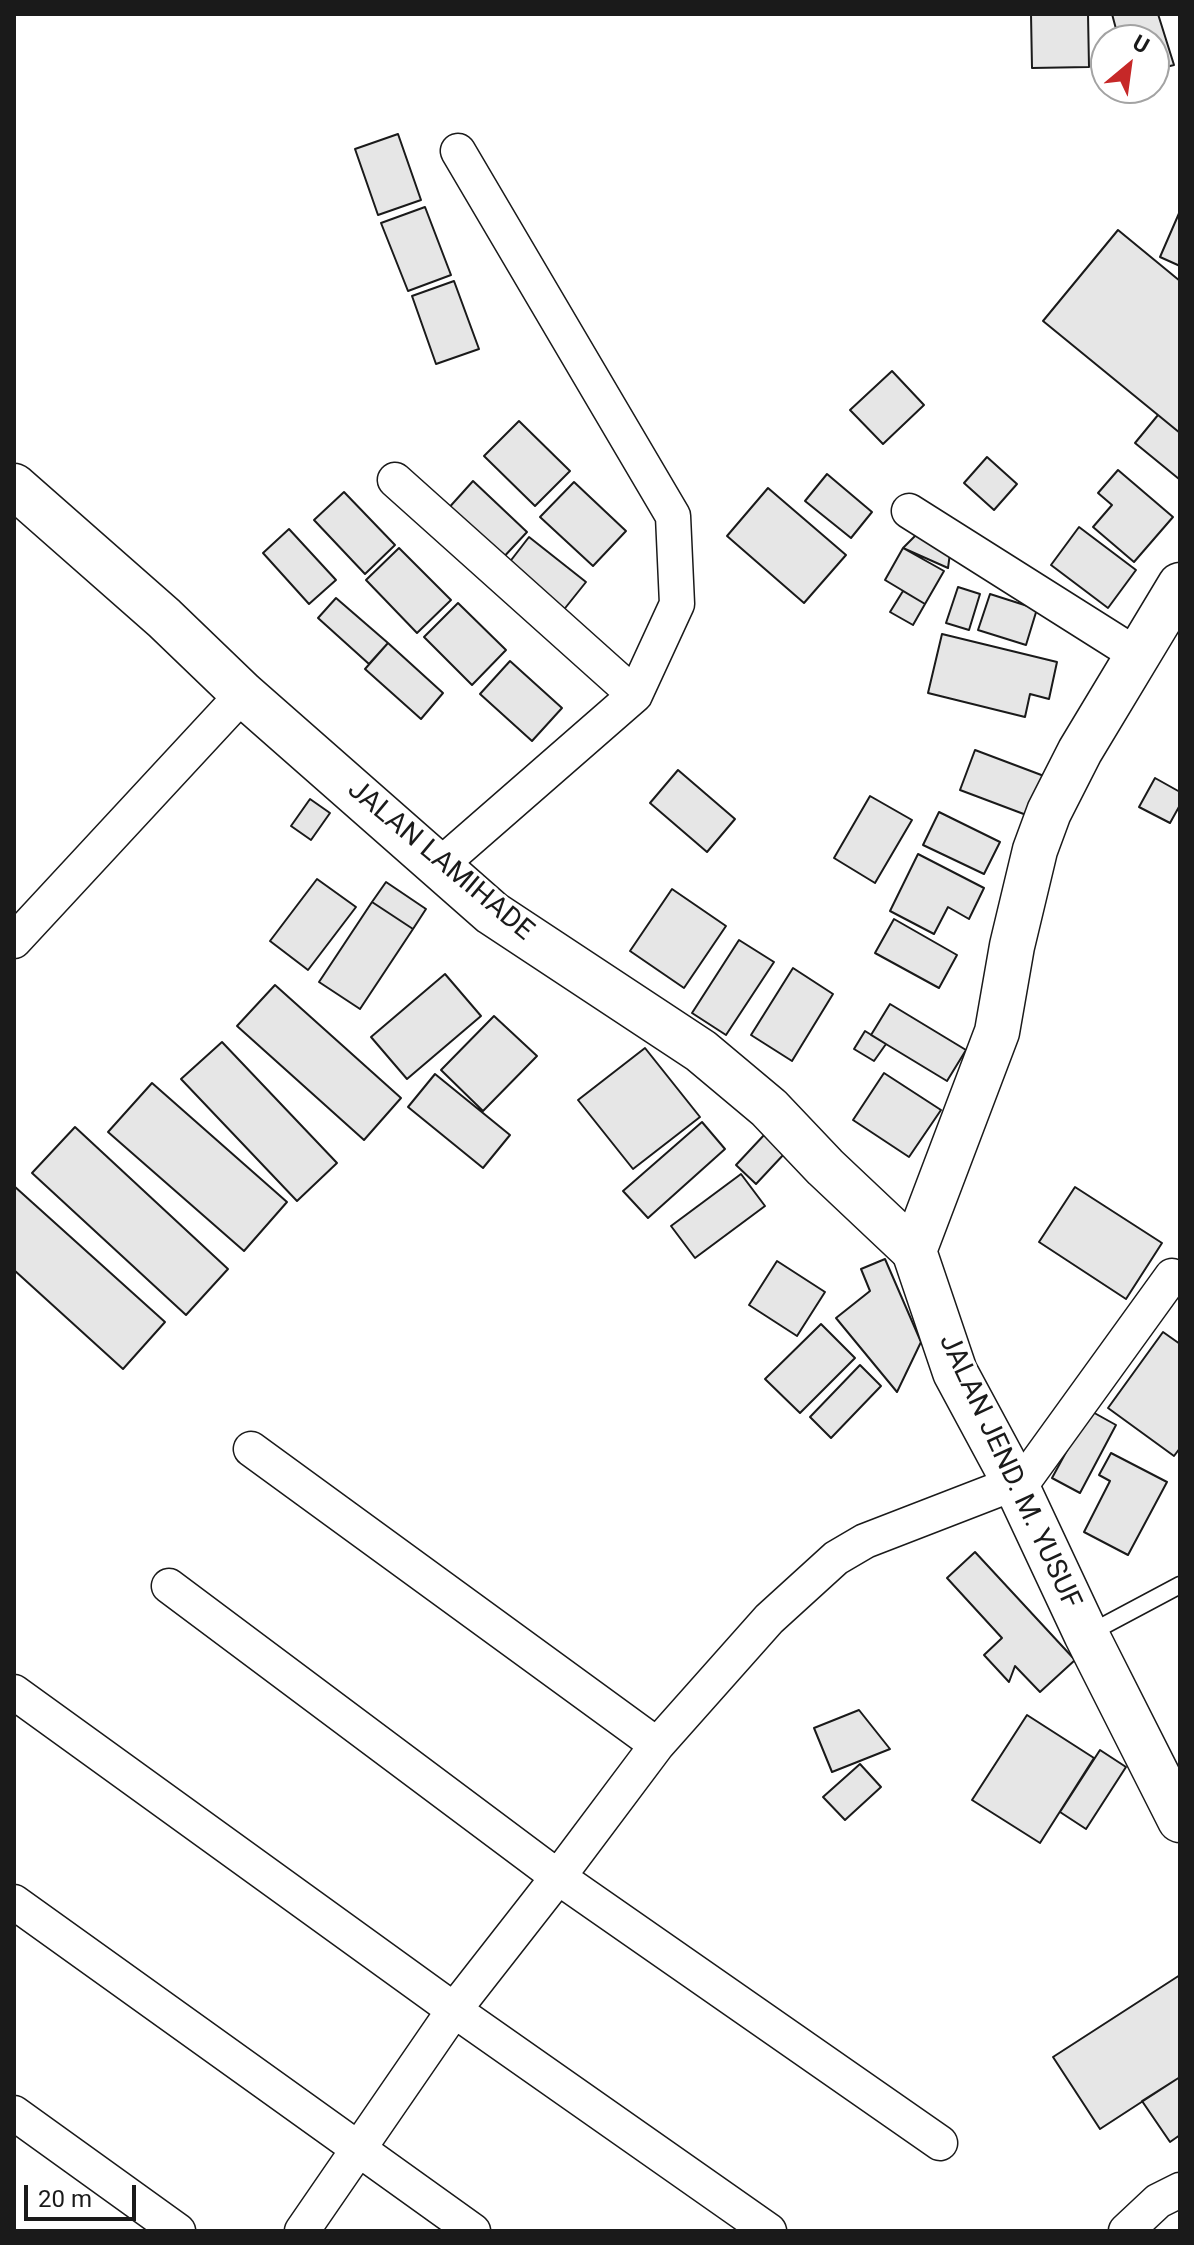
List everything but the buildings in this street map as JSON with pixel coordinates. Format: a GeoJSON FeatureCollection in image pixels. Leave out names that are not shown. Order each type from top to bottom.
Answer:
{"type":"FeatureCollection","features":[{"type":"Feature","properties":{"kind":"main road","name":"JALAN LAMIHADE"},"geometry":{"type":"LineString","coordinates":[[14,486],[164,618],[243,694],[492,913],[701,1051],[769,1108],[825,1167],[914,1251]]}},
{"type":"Feature","properties":{"kind":"main road"},"geometry":{"type":"LineString","coordinates":[[914,1251],[997,1032],[1012,946],[1035,850],[1045,824],[1080,751],[1180,585]]}},
{"type":"Feature","properties":{"kind":"main road","name":"JALAN JEND. M. YUSUF"},"geometry":{"type":"LineString","coordinates":[[914,1251],[955,1372],[1016,1486],[1180,1820]]}},
{"type":"Feature","properties":{"kind":"street"},"geometry":{"type":"LineString","coordinates":[[439,866],[635,695],[677,604],[673,516],[458,151]]}},
{"type":"Feature","properties":{"kind":"street"},"geometry":{"type":"LineString","coordinates":[[395,480],[635,695]]}},
{"type":"Feature","properties":{"kind":"street"},"geometry":{"type":"LineString","coordinates":[[909,511],[1137,655]]}},
{"type":"Feature","properties":{"kind":"street"},"geometry":{"type":"LineString","coordinates":[[14,941],[243,694]]}},
{"type":"Feature","properties":{"kind":"street"},"geometry":{"type":"LineString","coordinates":[[302,2231],[454,2010],[657,1745],[769,1619],[836,1558],[865,1541],[1016,1486],[1172,1276]]}},
{"type":"Feature","properties":{"kind":"street"},"geometry":{"type":"LineString","coordinates":[[251,1449],[657,1745]]}},
{"type":"Feature","properties":{"kind":"street"},"geometry":{"type":"LineString","coordinates":[[169,1586],[558,1877],[940,2143]]}},
{"type":"Feature","properties":{"kind":"street"},"geometry":{"type":"LineString","coordinates":[[14,1692],[454,2010],[769,2231]]}},
{"type":"Feature","properties":{"kind":"street"},"geometry":{"type":"LineString","coordinates":[[14,1902],[473,2231]]}},
{"type":"Feature","properties":{"kind":"street"},"geometry":{"type":"LineString","coordinates":[[14,2113],[178,2231]]}},
{"type":"Feature","properties":{"kind":"street"},"geometry":{"type":"LineString","coordinates":[[1126,2231],[1158,2201],[1180,2190]]}},
{"type":"Feature","properties":{"kind":"lane"},"geometry":{"type":"LineString","coordinates":[[1086,1634],[1180,1585]]}}]}
